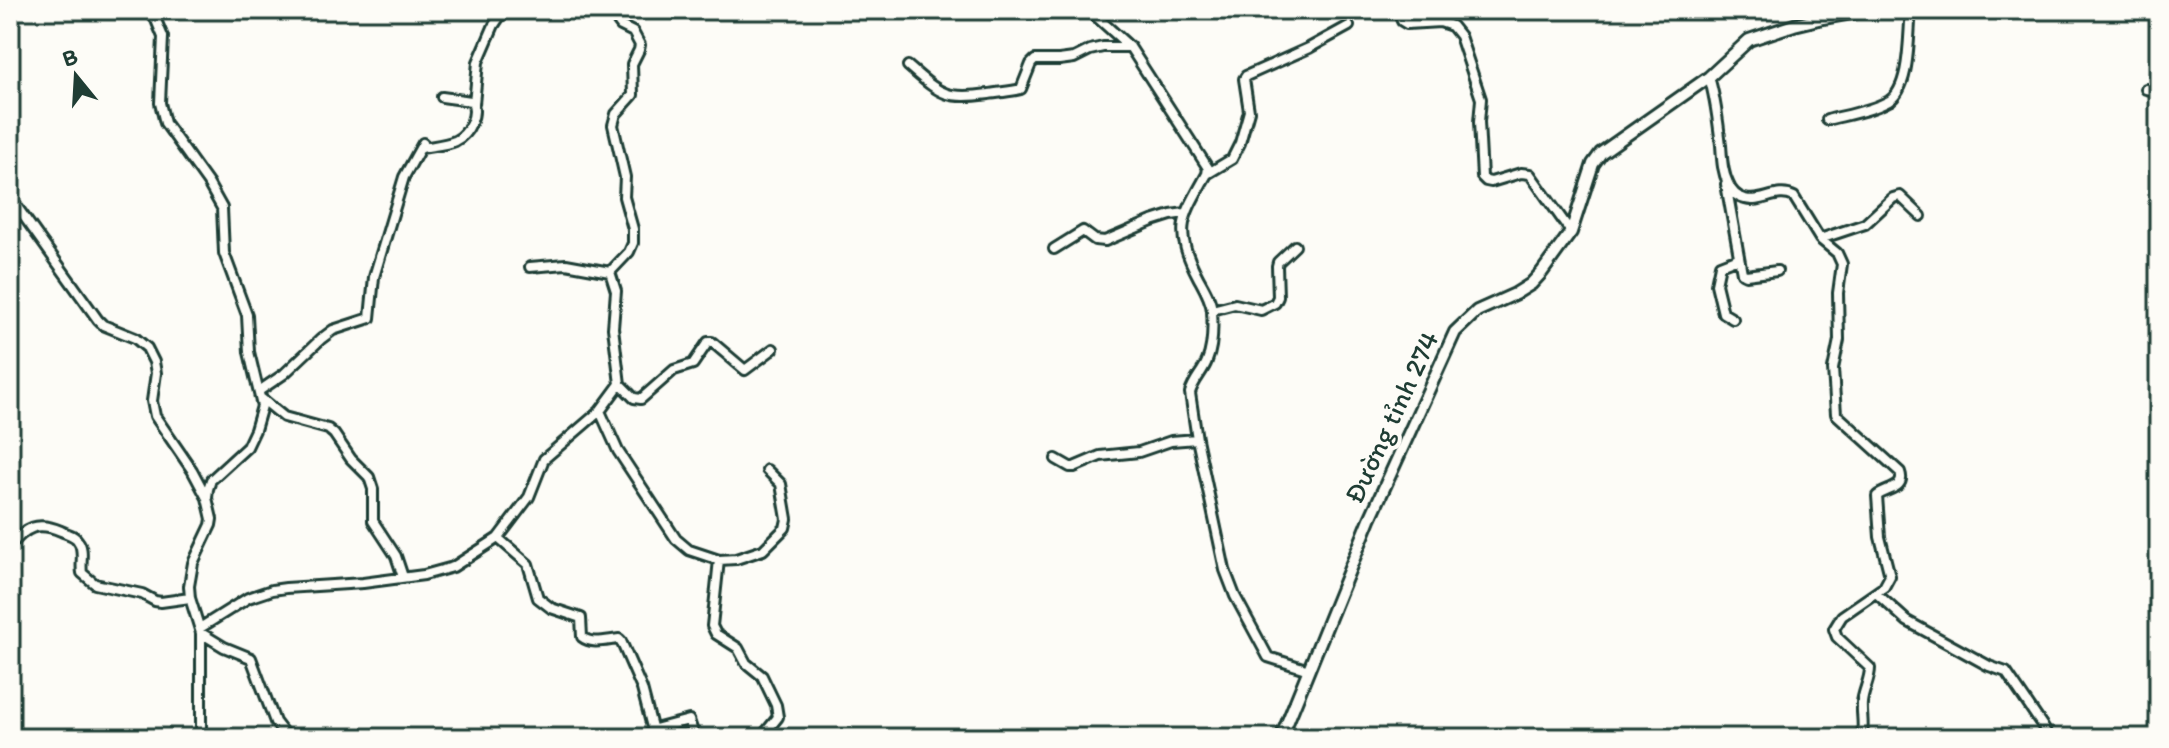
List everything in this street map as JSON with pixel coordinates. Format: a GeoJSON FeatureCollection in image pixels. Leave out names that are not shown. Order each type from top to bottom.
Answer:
{"type":"FeatureCollection","features":[{"type":"Feature","properties":{"kind":"main road","name":"Đường tỉnh 274"},"geometry":{"type":"LineString","coordinates":[[1281,738],[1370,519],[1455,332],[1477,311],[1531,284],[1571,232],[1593,164],[1601,153],[1709,77],[1749,40],[1841,15],[1886,10]]}},
{"type":"Feature","properties":{"kind":"street"},"geometry":{"type":"LineString","coordinates":[[148,10],[163,37],[160,103],[165,123],[222,208],[224,253],[247,315],[249,352],[260,394],[261,413],[247,447],[211,480],[207,498],[211,525],[190,573],[190,598],[201,631],[201,738]]}},
{"type":"Feature","properties":{"kind":"street"},"geometry":{"type":"LineString","coordinates":[[260,394],[333,330],[370,318],[374,277],[404,177],[423,145],[457,140],[473,120],[478,62],[504,10]]}},
{"type":"Feature","properties":{"kind":"street"},"geometry":{"type":"LineString","coordinates":[[610,272],[629,252],[633,243],[633,229],[624,197],[625,177],[613,125],[616,114],[633,95],[632,64],[640,45],[633,32],[618,22],[615,10]]}},
{"type":"Feature","properties":{"kind":"street"},"geometry":{"type":"LineString","coordinates":[[1089,10],[1130,47],[1206,162],[1207,174]]}},
{"type":"Feature","properties":{"kind":"street"},"geometry":{"type":"LineString","coordinates":[[1398,10],[1402,21],[1407,24],[1440,22],[1452,26],[1460,36],[1481,99],[1482,177],[1491,182],[1521,173],[1530,174],[1571,232]]}},
{"type":"Feature","properties":{"kind":"street"},"geometry":{"type":"LineString","coordinates":[[1827,120],[1882,104],[1897,94],[1904,78],[1911,10]]}},
{"type":"Feature","properties":{"kind":"street"},"geometry":{"type":"LineString","coordinates":[[1309,670],[1268,657],[1235,596],[1221,557],[1190,393],[1209,357],[1212,310],[1188,257],[1182,227],[1185,213],[1207,174],[1232,159],[1240,143],[1249,111],[1246,76],[1349,26]]}},
{"type":"Feature","properties":{"kind":"street"},"geometry":{"type":"LineString","coordinates":[[908,66],[935,90],[955,97],[970,97],[1021,89],[1035,60],[1074,58],[1103,47],[1130,47]]}},
{"type":"Feature","properties":{"kind":"street"},"geometry":{"type":"LineString","coordinates":[[1709,77],[1740,269],[1746,275],[1777,271]]}},
{"type":"Feature","properties":{"kind":"street"},"geometry":{"type":"LineString","coordinates":[[2146,89],[2159,92]]}},
{"type":"Feature","properties":{"kind":"street"},"geometry":{"type":"LineString","coordinates":[[442,97],[474,104]]}},
{"type":"Feature","properties":{"kind":"street"},"geometry":{"type":"LineString","coordinates":[[1724,171],[1734,194],[1742,199],[1780,193],[1794,197],[1820,239],[1837,253],[1842,264],[1838,293],[1839,340],[1833,369],[1836,414],[1900,472],[1901,482],[1877,496],[1880,537],[1890,576],[1888,582],[1842,616],[1834,629],[1837,637],[1870,668],[1863,698],[1861,738]]}},
{"type":"Feature","properties":{"kind":"street"},"geometry":{"type":"LineString","coordinates":[[1820,239],[1865,224],[1893,198],[1900,196],[1921,216]]}},
{"type":"Feature","properties":{"kind":"street"},"geometry":{"type":"LineString","coordinates":[[10,197],[98,320],[135,338],[147,348],[156,373],[152,401],[155,416],[207,498]]}},
{"type":"Feature","properties":{"kind":"street"},"geometry":{"type":"LineString","coordinates":[[1054,249],[1083,231],[1095,240],[1105,241],[1152,221],[1185,213]]}},
{"type":"Feature","properties":{"kind":"street"},"geometry":{"type":"LineString","coordinates":[[1212,310],[1235,304],[1261,310],[1275,303],[1278,297],[1278,262],[1295,246]]}},
{"type":"Feature","properties":{"kind":"street"},"geometry":{"type":"LineString","coordinates":[[1733,319],[1723,313],[1716,278],[1720,265],[1738,258]]}},
{"type":"Feature","properties":{"kind":"street"},"geometry":{"type":"LineString","coordinates":[[530,267],[566,264],[610,272]]}},
{"type":"Feature","properties":{"kind":"street"},"geometry":{"type":"LineString","coordinates":[[201,631],[248,598],[272,590],[424,575],[453,567],[498,538],[529,497],[544,459],[600,411],[620,384],[613,328],[616,291],[610,272]]}},
{"type":"Feature","properties":{"kind":"street"},"geometry":{"type":"LineString","coordinates":[[620,384],[634,398],[641,399],[674,370],[693,364],[708,342],[712,342],[745,370],[773,349]]}},
{"type":"Feature","properties":{"kind":"street"},"geometry":{"type":"LineString","coordinates":[[260,394],[284,417],[328,429],[369,477],[373,489],[373,521],[396,556],[403,577]]}},
{"type":"Feature","properties":{"kind":"street"},"geometry":{"type":"LineString","coordinates":[[600,411],[618,451],[676,539],[689,550],[719,560],[736,559],[758,553],[785,528],[787,519],[781,484],[767,470]]}},
{"type":"Feature","properties":{"kind":"street"},"geometry":{"type":"LineString","coordinates":[[1056,459],[1074,467],[1100,456],[1139,452],[1178,439],[1197,439]]}},
{"type":"Feature","properties":{"kind":"street"},"geometry":{"type":"LineString","coordinates":[[10,546],[29,528],[49,526],[78,539],[82,573],[95,584],[142,594],[155,601],[190,598]]}},
{"type":"Feature","properties":{"kind":"street"},"geometry":{"type":"LineString","coordinates":[[498,538],[528,564],[538,598],[551,608],[581,618],[582,637],[585,640],[621,641],[642,689],[653,731]]}},
{"type":"Feature","properties":{"kind":"street"},"geometry":{"type":"LineString","coordinates":[[719,560],[712,626],[716,634],[738,648],[746,663],[765,681],[776,705],[778,717],[761,738]]}},
{"type":"Feature","properties":{"kind":"street"},"geometry":{"type":"LineString","coordinates":[[1876,593],[1907,621],[1989,666],[2006,672],[2049,738]]}},
{"type":"Feature","properties":{"kind":"street"},"geometry":{"type":"LineString","coordinates":[[201,631],[224,647],[251,658],[275,722],[285,735],[298,738],[334,733],[347,738]]}},
{"type":"Feature","properties":{"kind":"street"},"geometry":{"type":"LineString","coordinates":[[644,738],[662,726],[689,720],[695,738]]}}]}
